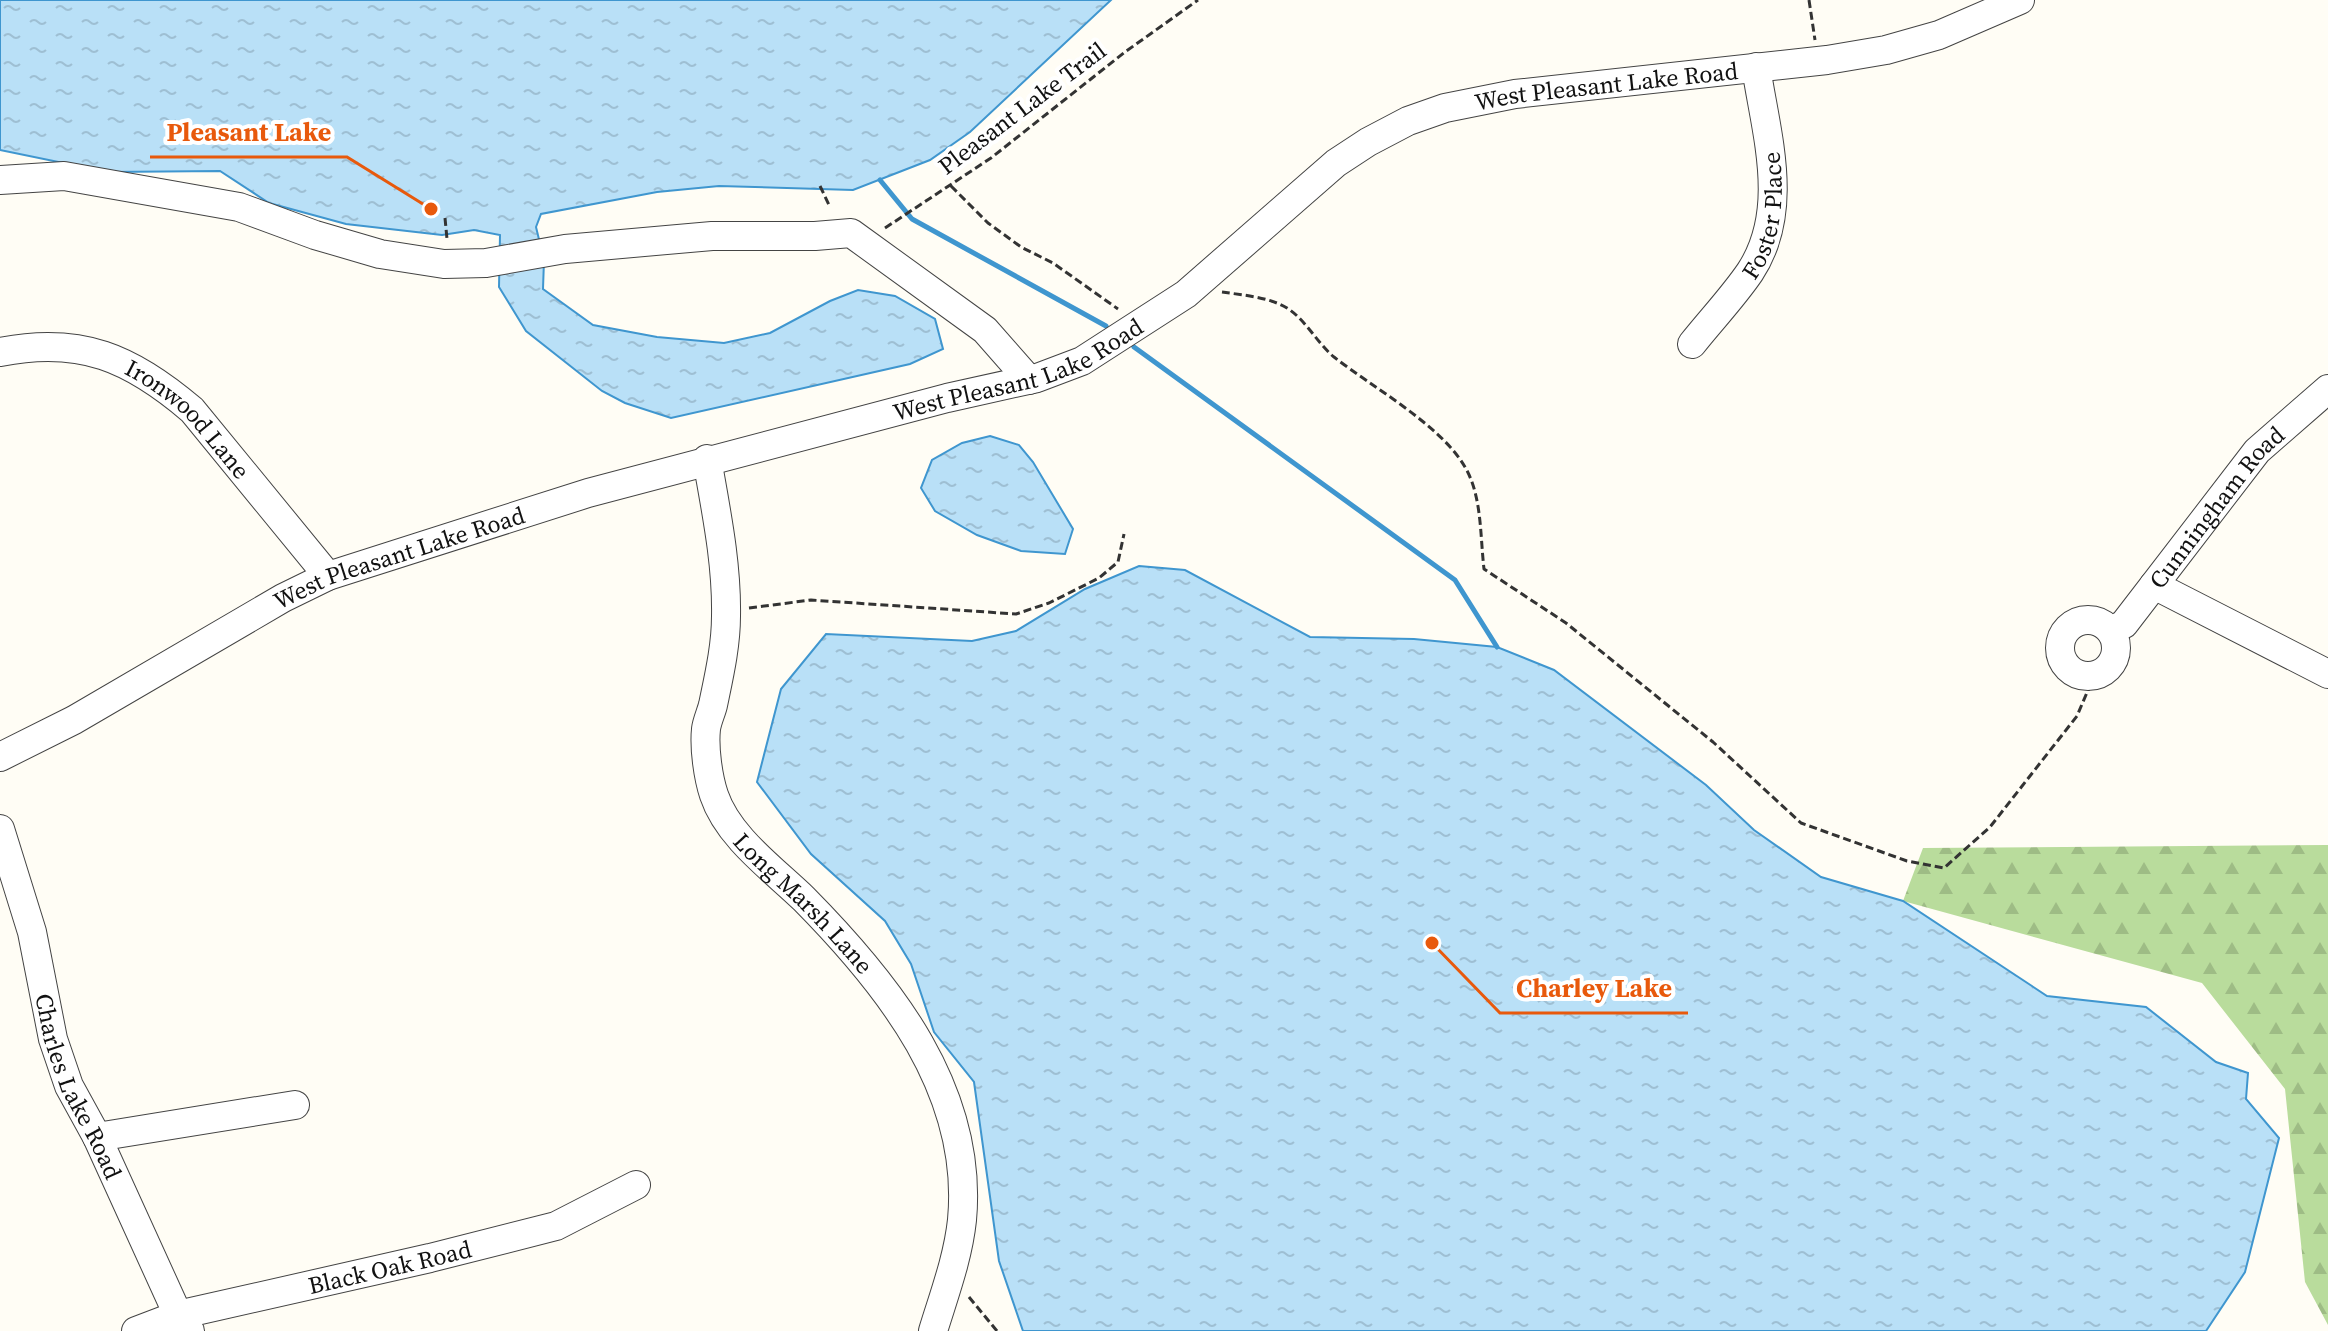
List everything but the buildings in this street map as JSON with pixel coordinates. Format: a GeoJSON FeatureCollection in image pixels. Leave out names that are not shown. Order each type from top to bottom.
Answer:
{"type":"FeatureCollection","features":[{"type":"Feature","properties":{"kind":"street","name":"West Pleasant Lake Road"},"geometry":{"type":"LineString","coordinates":[[0,757],[74,720],[283,598],[328,576],[588,493],[707,459],[1029,380],[1082,361],[1195,287],[1336,163],[1408,121],[1445,108],[1493,97],[1819,61],[1886,50],[1939,35],[2020,0]]}},
{"type":"Feature","properties":{"kind":"street","name":"Foster Place"},"geometry":{"type":"LineString","coordinates":[[1692,344],[1751,270],[1771,222],[1774,195],[1772,170],[1756,67]]}},
{"type":"Feature","properties":{"kind":"street"},"geometry":{"type":"LineString","coordinates":[[0,180],[64,176],[239,207],[315,235],[380,254],[444,264],[486,263],[565,249],[712,236],[851,233],[985,330],[1029,380]]}},
{"type":"Feature","properties":{"kind":"street","name":"Ironwood Lane"},"geometry":{"type":"LineString","coordinates":[[0,352],[47,345],[79,349],[124,364],[165,387],[208,428],[328,576]]}},
{"type":"Feature","properties":{"kind":"street","name":"Cunningham Road"},"geometry":{"type":"LineString","coordinates":[[2111,631],[2124,624],[2257,451],[2328,389]]}},
{"type":"Feature","properties":{"kind":"street","name":"Long Marsh Lane"},"geometry":{"type":"LineString","coordinates":[[707,459],[723,553],[726,611],[724,648],[706,730],[713,794],[725,819],[863,963],[917,1039],[940,1080],[957,1142],[962,1217],[950,1276],[933,1331]]}},
{"type":"Feature","properties":{"kind":"street"},"geometry":{"type":"LineString","coordinates":[[2154,585],[2328,674]]}},
{"type":"Feature","properties":{"kind":"street"},"geometry":{"type":"LineString","coordinates":[[2086,620],[2104,625],[2111,631],[2117,650],[2109,667],[2094,676],[2076,674],[2063,662],[2060,653],[2068,628],[2086,620]]}},
{"type":"Feature","properties":{"kind":"street","name":"Charles Lake Road"},"geometry":{"type":"LineString","coordinates":[[0,829],[32,932],[53,1039],[69,1086],[97,1137],[184,1323]]}},
{"type":"Feature","properties":{"kind":"street"},"geometry":{"type":"LineString","coordinates":[[97,1137],[295,1105]]}},
{"type":"Feature","properties":{"kind":"street","name":"Black Oak Road"},"geometry":{"type":"LineString","coordinates":[[136,1331],[184,1323],[556,1226],[636,1185]]}},
{"type":"Feature","properties":{"kind":"path","name":"Pleasant Lake Trail"},"geometry":{"type":"LineString","coordinates":[[864,240],[951,186],[1198,0]]}},
{"type":"Feature","properties":{"kind":"path"},"geometry":{"type":"LineString","coordinates":[[1809,0],[1819,61]]}},
{"type":"Feature","properties":{"kind":"path"},"geometry":{"type":"LineString","coordinates":[[820,186],[830,207]]}},
{"type":"Feature","properties":{"kind":"path"},"geometry":{"type":"LineString","coordinates":[[951,186],[988,223],[1021,247],[1053,263],[1139,326]]}},
{"type":"Feature","properties":{"kind":"path"},"geometry":{"type":"LineString","coordinates":[[445,218],[447,239]]}},
{"type":"Feature","properties":{"kind":"path"},"geometry":{"type":"LineString","coordinates":[[1195,287],[1259,298],[1286,308],[1332,355],[1440,438],[1464,465],[1476,493],[1484,569],[1566,623],[1713,742],[1801,823],[1907,861],[1944,868],[1990,827],[2077,716],[2094,676]]}},
{"type":"Feature","properties":{"kind":"path"},"geometry":{"type":"LineString","coordinates":[[726,611],[811,600],[1016,614],[1049,603],[1099,578],[1118,562],[1124,534]]}},
{"type":"Feature","properties":{"kind":"path"},"geometry":{"type":"LineString","coordinates":[[950,1276],[997,1331]]}},
{"type":"Feature","properties":{"kind":"green space"},"geometry":{"type":"Polygon","coordinates":[[[2328,845],[2328,1325],[2305,1282],[2285,1089],[2202,983],[1903,901],[1923,848],[2328,845]]]}},
{"type":"Feature","properties":{"kind":"water"},"geometry":{"type":"Polygon","coordinates":[[[0,0],[1111,0],[970,132],[930,160],[853,190],[719,186],[657,192],[541,214],[536,227],[544,260],[543,289],[593,325],[657,337],[724,343],[770,333],[830,301],[858,290],[895,296],[935,319],[943,349],[910,364],[671,418],[625,403],[602,391],[526,331],[499,287],[500,235],[474,230],[442,235],[346,224],[269,203],[220,171],[107,172],[0,150],[0,0]]]}},
{"type":"Feature","properties":{"kind":"water"},"geometry":{"type":"Polygon","coordinates":[[[990,436],[1019,445],[1033,462],[1073,529],[1065,554],[1021,551],[977,535],[935,511],[921,488],[932,460],[962,443],[990,436]]]}},
{"type":"Feature","properties":{"kind":"water"},"geometry":{"type":"Polygon","coordinates":[[[1139,566],[1185,570],[1310,637],[1414,639],[1497,647],[1554,670],[1706,785],[1754,830],[1821,877],[1903,901],[2047,996],[2146,1007],[2216,1062],[2248,1073],[2246,1099],[2279,1138],[2245,1272],[2206,1331],[1023,1331],[999,1261],[974,1082],[934,1032],[911,964],[885,921],[811,854],[757,782],[781,689],[826,634],[972,641],[1016,631],[1085,589],[1139,566]]]}},
{"type":"Feature","properties":{"kind":"waterway"},"geometry":{"type":"LineString","coordinates":[[880,180],[912,219],[1106,326]]}},
{"type":"Feature","properties":{"kind":"waterway"},"geometry":{"type":"LineString","coordinates":[[1134,347],[1455,580],[1497,647]]}},
{"type":"Feature","properties":{"kind":"place","name":"Pleasant Lake"},"geometry":{"type":"Point","coordinates":[431,209]}},
{"type":"Feature","properties":{"kind":"place","name":"Charley Lake"},"geometry":{"type":"Point","coordinates":[1432,943]}}]}
